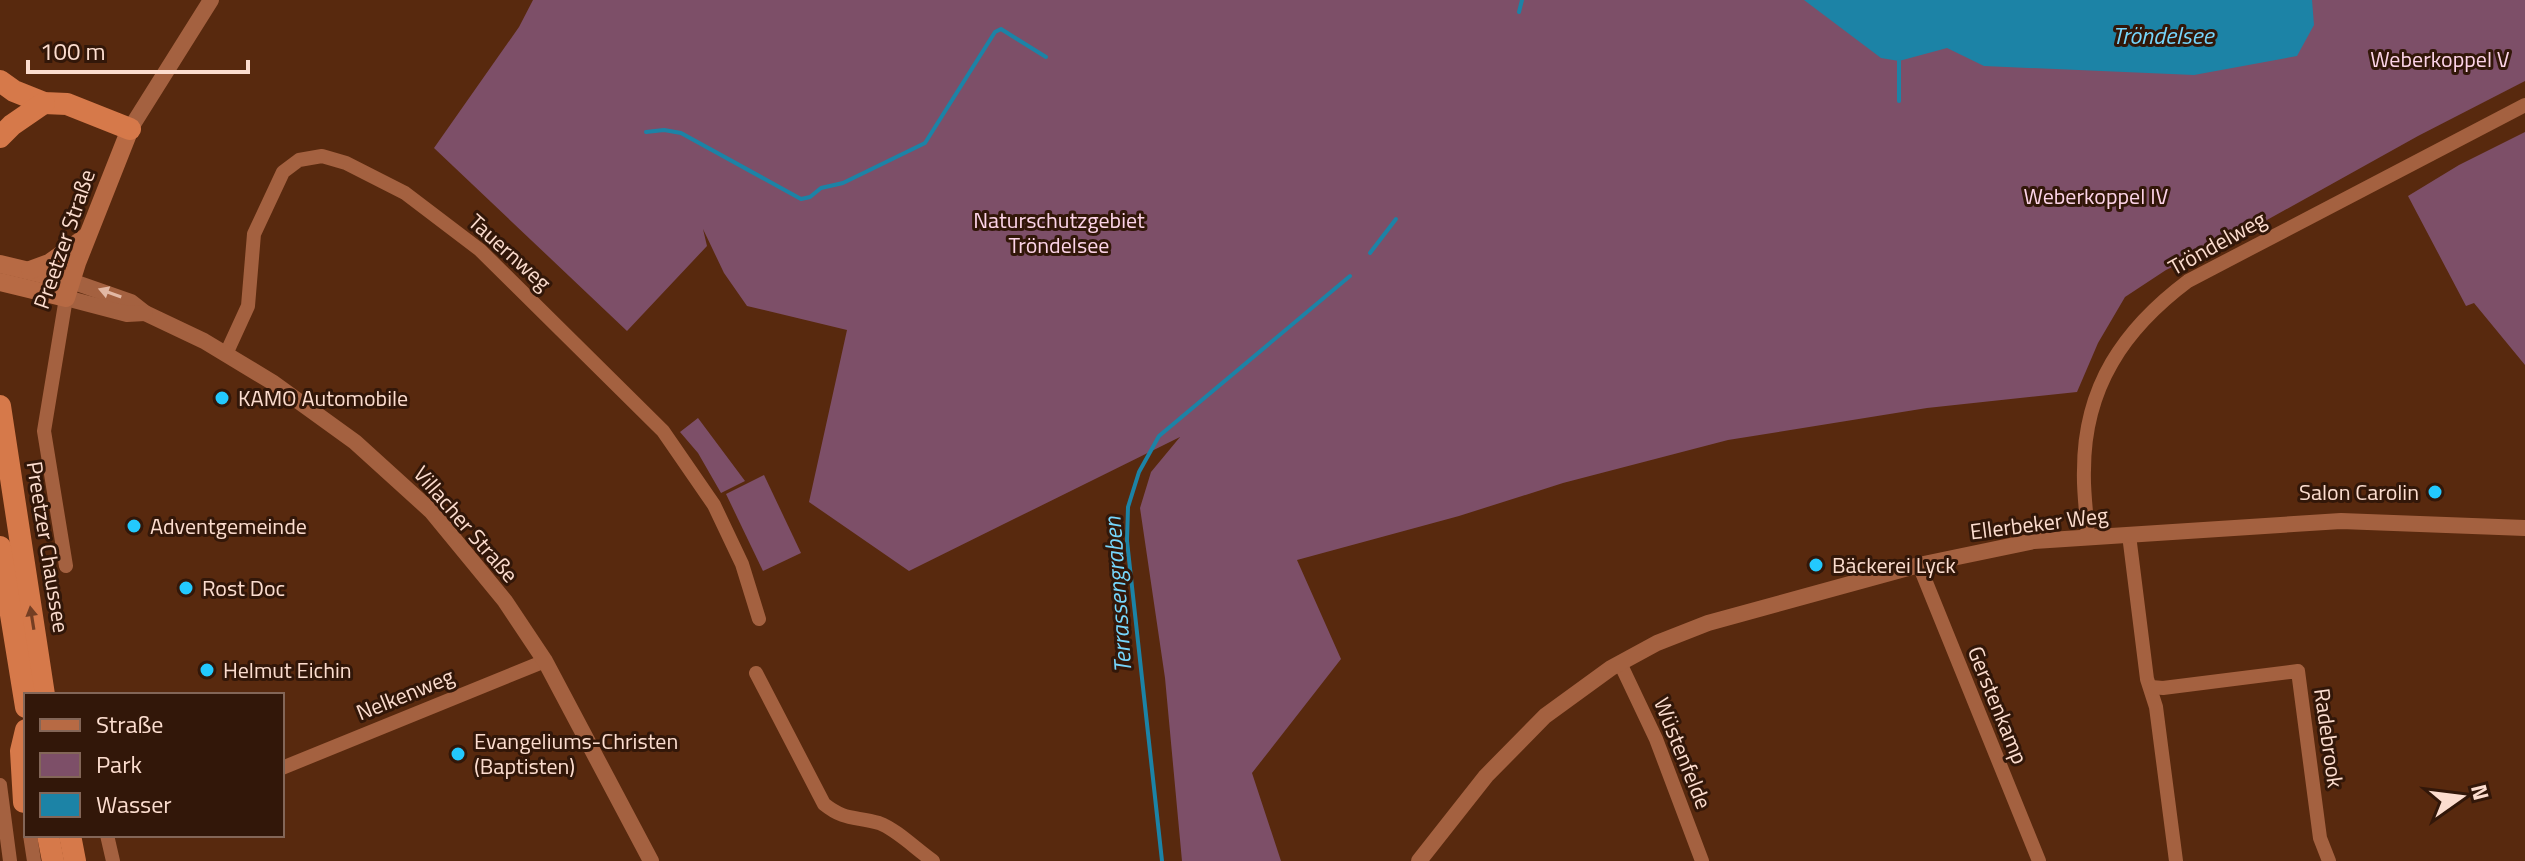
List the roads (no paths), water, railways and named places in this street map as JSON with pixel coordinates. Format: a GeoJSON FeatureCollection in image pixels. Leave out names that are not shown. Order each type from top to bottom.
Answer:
{"type":"FeatureCollection","features":[{"type":"Feature","properties":{"kind":"highway"},"geometry":{"type":"LineString","coordinates":[[0,81],[14,91],[44,103],[67,104],[130,129]]}},
{"type":"Feature","properties":{"kind":"highway"},"geometry":{"type":"LineString","coordinates":[[0,137],[44,103]]}},
{"type":"Feature","properties":{"kind":"highway","name":"Preetzer Chaussee"},"geometry":{"type":"LineString","coordinates":[[0,406],[44,693]]}},
{"type":"Feature","properties":{"kind":"highway"},"geometry":{"type":"LineString","coordinates":[[0,547],[24,695]]}},
{"type":"Feature","properties":{"kind":"highway"},"geometry":{"type":"LineString","coordinates":[[24,738],[21,751],[24,793]]}},
{"type":"Feature","properties":{"kind":"highway"},"geometry":{"type":"LineString","coordinates":[[48,837],[53,861]]}},
{"type":"Feature","properties":{"kind":"highway"},"geometry":{"type":"LineString","coordinates":[[70,837],[75,861]]}},
{"type":"Feature","properties":{"kind":"main road","name":"Preetzer Straße"},"geometry":{"type":"LineString","coordinates":[[69,289],[130,129]]}},
{"type":"Feature","properties":{"kind":"main road"},"geometry":{"type":"LineString","coordinates":[[30,270],[49,263],[87,236]]}},
{"type":"Feature","properties":{"kind":"main road"},"geometry":{"type":"LineString","coordinates":[[0,264],[30,270],[69,289]]}},
{"type":"Feature","properties":{"kind":"main road"},"geometry":{"type":"LineString","coordinates":[[0,282],[69,289]]}},
{"type":"Feature","properties":{"kind":"street","name":"Preetzer Straße"},"geometry":{"type":"LineString","coordinates":[[130,129],[211,0]]}},
{"type":"Feature","properties":{"kind":"street","name":"Tröndelweg"},"geometry":{"type":"LineString","coordinates":[[2088,538],[2083,472],[2091,413],[2102,379],[2118,352],[2134,328],[2160,302],[2188,281],[2525,105]]}},
{"type":"Feature","properties":{"kind":"street","name":"Tauernweg"},"geometry":{"type":"LineString","coordinates":[[226,354],[248,306],[254,234],[283,172],[299,160],[322,156],[346,163],[405,193],[480,250],[663,431],[714,505],[742,564],[759,619]]}},
{"type":"Feature","properties":{"kind":"street","name":"Preetzer Straße"},"geometry":{"type":"LineString","coordinates":[[66,566],[44,431],[69,289]]}},
{"type":"Feature","properties":{"kind":"street","name":"Villacher Straße"},"geometry":{"type":"LineString","coordinates":[[69,289],[121,297],[145,313],[178,327],[226,354],[323,418],[408,488],[456,539],[505,601],[545,661],[651,861]]}},
{"type":"Feature","properties":{"kind":"street","name":"Ellerbeker Weg"},"geometry":{"type":"LineString","coordinates":[[1419,861],[1486,776],[1557,707],[1620,663],[1657,643],[1708,623],[1919,565],[1998,547],[2341,521],[2525,528]]}},
{"type":"Feature","properties":{"kind":"street"},"geometry":{"type":"LineString","coordinates":[[2129,535],[2147,679],[2151,687],[2176,861]]}},
{"type":"Feature","properties":{"kind":"street","name":"Gerstenkamp"},"geometry":{"type":"LineString","coordinates":[[1919,565],[2039,861]]}},
{"type":"Feature","properties":{"kind":"street","name":"Nelkenweg"},"geometry":{"type":"LineString","coordinates":[[284,767],[545,661]]}},
{"type":"Feature","properties":{"kind":"street","name":"Wüstenfelde"},"geometry":{"type":"LineString","coordinates":[[1620,663],[1656,739],[1702,861]]}},
{"type":"Feature","properties":{"kind":"street","name":"Radebrook"},"geometry":{"type":"LineString","coordinates":[[2151,687],[2298,671],[2320,838],[2329,861]]}},
{"type":"Feature","properties":{"kind":"street"},"geometry":{"type":"LineString","coordinates":[[756,673],[824,804],[838,815],[879,824],[895,832],[933,861]]}},
{"type":"Feature","properties":{"kind":"street"},"geometry":{"type":"LineString","coordinates":[[0,785],[10,861]]}},
{"type":"Feature","properties":{"kind":"street"},"geometry":{"type":"LineString","coordinates":[[30,837],[34,861]]}},
{"type":"Feature","properties":{"kind":"street"},"geometry":{"type":"LineString","coordinates":[[108,839],[113,861]]}},
{"type":"Feature","properties":{"kind":"water","name":"Tröndelsee"},"geometry":{"type":"Polygon","coordinates":[[[1804,0],[2312,0],[2314,25],[2297,56],[2194,75],[1984,66],[1947,48],[1899,61],[1881,58],[1804,0]]]}},
{"type":"Feature","properties":{"kind":"waterway","name":"Terrassengraben"},"geometry":{"type":"LineString","coordinates":[[1519,12],[1522,0]]}},
{"type":"Feature","properties":{"kind":"waterway"},"geometry":{"type":"LineString","coordinates":[[646,132],[664,130],[681,133],[801,199],[810,197],[821,188],[843,183],[925,143],[995,32],[1001,29],[1046,57]]}},
{"type":"Feature","properties":{"kind":"waterway"},"geometry":{"type":"LineString","coordinates":[[1899,61],[1899,101]]}},
{"type":"Feature","properties":{"kind":"waterway","name":"Terrassengraben"},"geometry":{"type":"LineString","coordinates":[[1370,253],[1396,219]]}},
{"type":"Feature","properties":{"kind":"waterway","name":"Terrassengraben"},"geometry":{"type":"LineString","coordinates":[[1162,861],[1127,541],[1128,507],[1139,472],[1159,436],[1350,276]]}},
{"type":"Feature","properties":{"kind":"place","name":"KAMO Automobile"},"geometry":{"type":"Point","coordinates":[222,398]}},
{"type":"Feature","properties":{"kind":"place","name":"Salon Carolin"},"geometry":{"type":"Point","coordinates":[2435,492]}},
{"type":"Feature","properties":{"kind":"place","name":"Adventgemeinde"},"geometry":{"type":"Point","coordinates":[134,526]}},
{"type":"Feature","properties":{"kind":"place","name":"Bäckerei Lyck"},"geometry":{"type":"Point","coordinates":[1816,565]}},
{"type":"Feature","properties":{"kind":"place","name":"Rost Doc"},"geometry":{"type":"Point","coordinates":[186,588]}},
{"type":"Feature","properties":{"kind":"place","name":"Helmut Eichin"},"geometry":{"type":"Point","coordinates":[207,670]}},
{"type":"Feature","properties":{"kind":"place","name":"Evangeliums-Christen (Baptisten)"},"geometry":{"type":"Point","coordinates":[458,754]}},
{"type":"Feature","properties":{"kind":"park label","name":"Weberkoppel V"},"geometry":{"type":"Point","coordinates":[2440,59]}},
{"type":"Feature","properties":{"kind":"park label","name":"Weberkoppel IV"},"geometry":{"type":"Point","coordinates":[2096,196]}},
{"type":"Feature","properties":{"kind":"park label","name":"Naturschutzgebiet Tröndelsee"},"geometry":{"type":"Point","coordinates":[1059,232]}}]}
